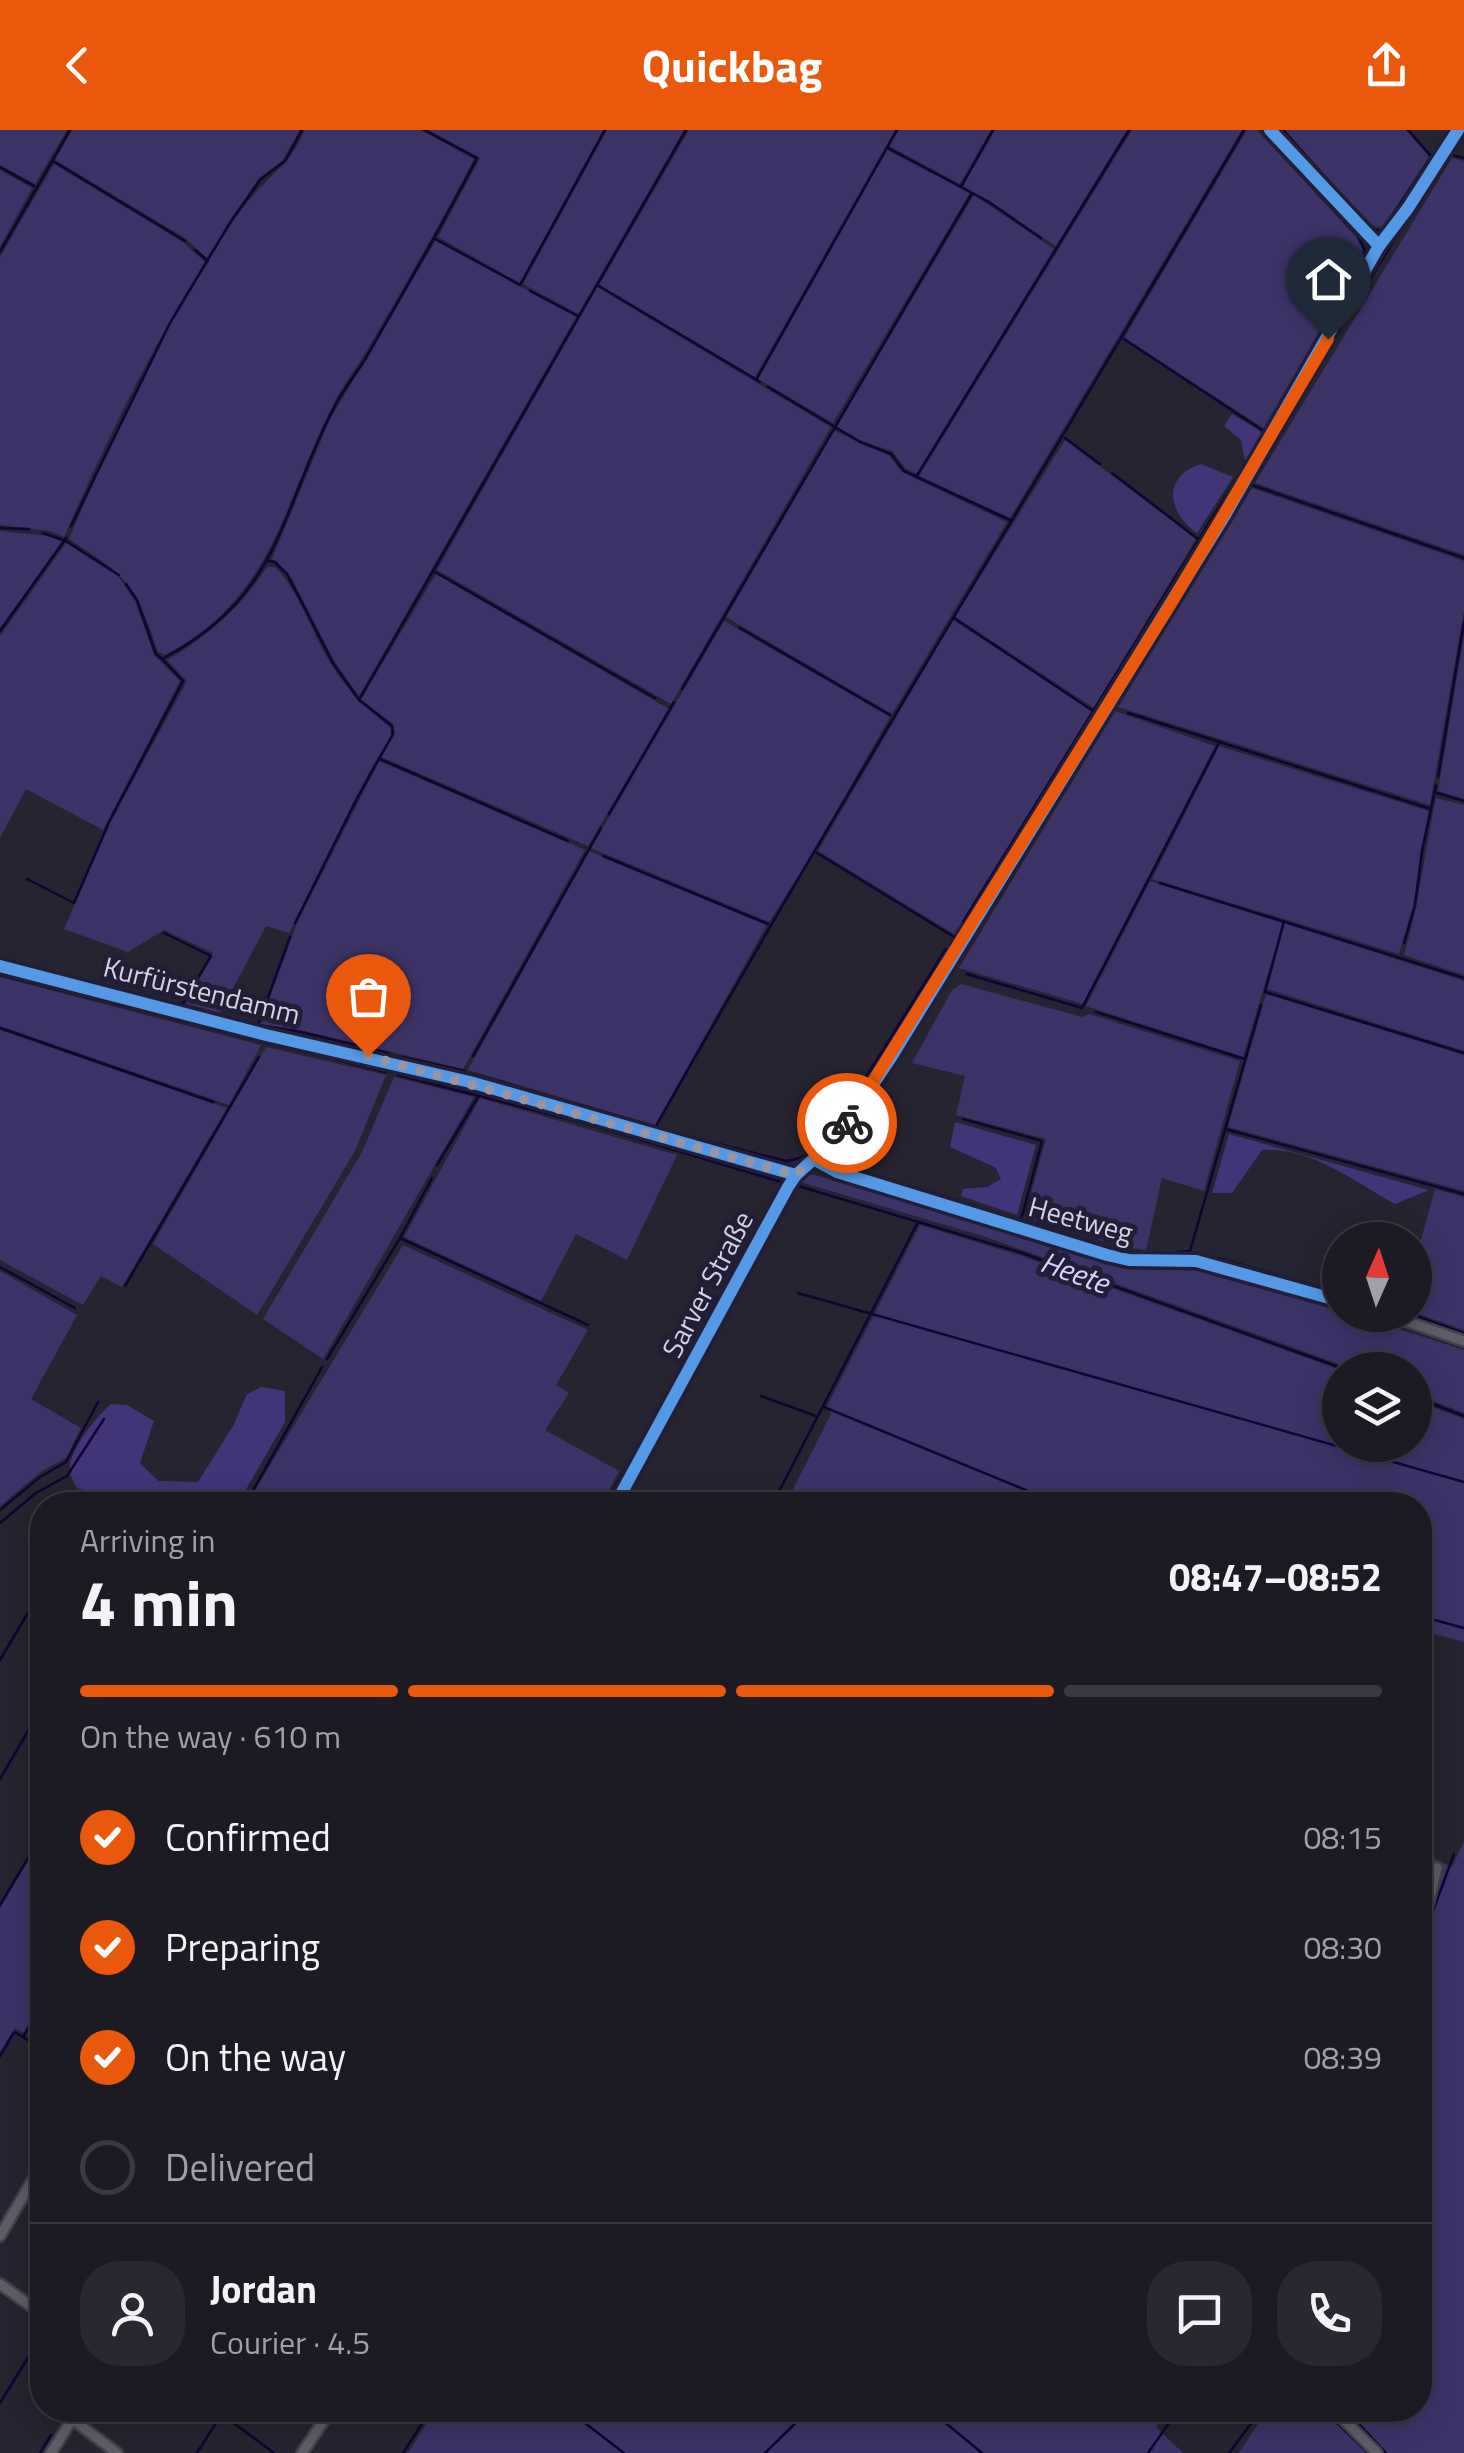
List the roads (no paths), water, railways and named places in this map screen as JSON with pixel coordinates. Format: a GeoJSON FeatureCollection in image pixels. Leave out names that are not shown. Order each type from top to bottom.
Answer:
{"type":"FeatureCollection","features":[{"type":"Feature","properties":{"kind":"street"},"geometry":{"type":"LineString","coordinates":[[1270,130],[1378,246]]}},
{"type":"Feature","properties":{"kind":"street","name":"Sarver Straße"},"geometry":{"type":"LineString","coordinates":[[622,1492],[796,1175],[837,1138],[890,1059],[1262,454],[1378,246],[1408,208],[1458,130]]}},
{"type":"Feature","properties":{"kind":"street","name":"Kurfürstendamm"},"geometry":{"type":"LineString","coordinates":[[0,966],[266,1035],[451,1077],[796,1175]]}},
{"type":"Feature","properties":{"kind":"street","name":"Heetweg"},"geometry":{"type":"LineString","coordinates":[[815,1160],[837,1172],[1108,1256],[1196,1261],[1322,1296]]}},
{"type":"Feature","properties":{"kind":"street"},"geometry":{"type":"LineString","coordinates":[[1432,1331],[1464,1342]]}},
{"type":"Feature","properties":{"kind":"street"},"geometry":{"type":"LineString","coordinates":[[1432,1891],[1438,1868]]}},
{"type":"Feature","properties":{"kind":"street"},"geometry":{"type":"LineString","coordinates":[[0,2236],[30,2185]]}},
{"type":"Feature","properties":{"kind":"street"},"geometry":{"type":"LineString","coordinates":[[0,2284],[30,2305]]}},
{"type":"Feature","properties":{"kind":"street"},"geometry":{"type":"LineString","coordinates":[[51,2453],[70,2422]]}},
{"type":"Feature","properties":{"kind":"street"},"geometry":{"type":"LineString","coordinates":[[84,2422],[117,2453]]}},
{"type":"Feature","properties":{"kind":"street"},"geometry":{"type":"LineString","coordinates":[[302,2453],[323,2422]]}},
{"type":"Feature","properties":{"kind":"street"},"geometry":{"type":"LineString","coordinates":[[1346,2422],[1377,2453]]}},
{"type":"Feature","properties":{"kind":"waterway"},"geometry":{"type":"LineString","coordinates":[[0,252],[70,130]]}},
{"type":"Feature","properties":{"kind":"waterway"},"geometry":{"type":"LineString","coordinates":[[71,526],[170,323],[231,221],[261,179],[285,161],[302,130]]}},
{"type":"Feature","properties":{"kind":"waterway"},"geometry":{"type":"LineString","coordinates":[[126,584],[137,600],[156,654],[162,659],[202,634],[233,607],[256,578],[337,402],[437,234],[477,158],[424,130]]}},
{"type":"Feature","properties":{"kind":"waterway"},"geometry":{"type":"LineString","coordinates":[[435,239],[520,285],[605,130]]}},
{"type":"Feature","properties":{"kind":"waterway"},"geometry":{"type":"LineString","coordinates":[[359,700],[686,130]]}},
{"type":"Feature","properties":{"kind":"waterway"},"geometry":{"type":"LineString","coordinates":[[756,380],[897,130]]}},
{"type":"Feature","properties":{"kind":"waterway"},"geometry":{"type":"LineString","coordinates":[[962,185],[993,130]]}},
{"type":"Feature","properties":{"kind":"waterway"},"geometry":{"type":"LineString","coordinates":[[916,477],[1129,130]]}},
{"type":"Feature","properties":{"kind":"waterway"},"geometry":{"type":"LineString","coordinates":[[655,1128],[799,877],[1244,130]]}},
{"type":"Feature","properties":{"kind":"waterway"},"geometry":{"type":"LineString","coordinates":[[1283,130],[1371,229],[1382,231],[1449,130]]}},
{"type":"Feature","properties":{"kind":"waterway"},"geometry":{"type":"LineString","coordinates":[[1408,130],[1431,156]]}},
{"type":"Feature","properties":{"kind":"waterway"},"geometry":{"type":"LineString","coordinates":[[1446,161],[1464,135]]}},
{"type":"Feature","properties":{"kind":"waterway"},"geometry":{"type":"LineString","coordinates":[[1124,339],[1265,432],[1364,260],[1365,250],[1358,236],[1268,139]]}},
{"type":"Feature","properties":{"kind":"waterway"},"geometry":{"type":"LineString","coordinates":[[888,148],[989,202],[1041,238]]}},
{"type":"Feature","properties":{"kind":"waterway"},"geometry":{"type":"LineString","coordinates":[[1452,155],[1464,158]]}},
{"type":"Feature","properties":{"kind":"waterway"},"geometry":{"type":"LineString","coordinates":[[53,161],[185,241]]}},
{"type":"Feature","properties":{"kind":"waterway"},"geometry":{"type":"LineString","coordinates":[[0,167],[34,186]]}},
{"type":"Feature","properties":{"kind":"waterway"},"geometry":{"type":"LineString","coordinates":[[1280,433],[1376,269],[1438,173]]}},
{"type":"Feature","properties":{"kind":"waterway"},"geometry":{"type":"LineString","coordinates":[[682,689],[972,193]]}},
{"type":"Feature","properties":{"kind":"waterway"},"geometry":{"type":"LineString","coordinates":[[195,250],[208,261]]}},
{"type":"Feature","properties":{"kind":"waterway"},"geometry":{"type":"LineString","coordinates":[[599,286],[760,382]]}},
{"type":"Feature","properties":{"kind":"waterway"},"geometry":{"type":"LineString","coordinates":[[530,291],[578,316]]}},
{"type":"Feature","properties":{"kind":"waterway"},"geometry":{"type":"LineString","coordinates":[[768,387],[860,442],[891,454],[904,471],[1010,520]]}},
{"type":"Feature","properties":{"kind":"waterway"},"geometry":{"type":"LineString","coordinates":[[1065,438],[1100,464]]}},
{"type":"Feature","properties":{"kind":"waterway"},"geometry":{"type":"LineString","coordinates":[[963,922],[1259,442]]}},
{"type":"Feature","properties":{"kind":"waterway"},"geometry":{"type":"LineString","coordinates":[[1160,631],[1272,445]]}},
{"type":"Feature","properties":{"kind":"waterway"},"geometry":{"type":"LineString","coordinates":[[1112,473],[1198,539]]}},
{"type":"Feature","properties":{"kind":"waterway"},"geometry":{"type":"LineString","coordinates":[[1249,484],[1464,558]]}},
{"type":"Feature","properties":{"kind":"waterway"},"geometry":{"type":"LineString","coordinates":[[0,528],[29,529]]}},
{"type":"Feature","properties":{"kind":"waterway"},"geometry":{"type":"LineString","coordinates":[[43,533],[66,541],[119,575]]}},
{"type":"Feature","properties":{"kind":"waterway"},"geometry":{"type":"LineString","coordinates":[[0,631],[66,538]]}},
{"type":"Feature","properties":{"kind":"waterway"},"geometry":{"type":"LineString","coordinates":[[268,561],[275,562],[287,574],[333,663],[359,700],[392,726],[393,734],[295,923]]}},
{"type":"Feature","properties":{"kind":"waterway"},"geometry":{"type":"LineString","coordinates":[[435,572],[655,698]]}},
{"type":"Feature","properties":{"kind":"waterway"},"geometry":{"type":"LineString","coordinates":[[954,618],[1093,711]]}},
{"type":"Feature","properties":{"kind":"waterway"},"geometry":{"type":"LineString","coordinates":[[1438,777],[1464,622]]}},
{"type":"Feature","properties":{"kind":"waterway"},"geometry":{"type":"LineString","coordinates":[[740,628],[890,715]]}},
{"type":"Feature","properties":{"kind":"waterway"},"geometry":{"type":"LineString","coordinates":[[850,1139],[1152,644]]}},
{"type":"Feature","properties":{"kind":"waterway"},"geometry":{"type":"LineString","coordinates":[[27,879],[74,903],[110,820],[183,681],[163,660]]}},
{"type":"Feature","properties":{"kind":"waterway"},"geometry":{"type":"LineString","coordinates":[[609,814],[674,702]]}},
{"type":"Feature","properties":{"kind":"waterway"},"geometry":{"type":"LineString","coordinates":[[1128,713],[1431,809]]}},
{"type":"Feature","properties":{"kind":"waterway"},"geometry":{"type":"LineString","coordinates":[[967,974],[1082,1008],[1219,743]]}},
{"type":"Feature","properties":{"kind":"waterway"},"geometry":{"type":"LineString","coordinates":[[380,759],[568,841]]}},
{"type":"Feature","properties":{"kind":"waterway"},"geometry":{"type":"LineString","coordinates":[[1404,943],[1415,906],[1436,785]]}},
{"type":"Feature","properties":{"kind":"waterway"},"geometry":{"type":"LineString","coordinates":[[1437,793],[1464,801]]}},
{"type":"Feature","properties":{"kind":"waterway"},"geometry":{"type":"LineString","coordinates":[[473,1056],[601,828]]}},
{"type":"Feature","properties":{"kind":"waterway"},"geometry":{"type":"LineString","coordinates":[[817,853],[954,937]]}},
{"type":"Feature","properties":{"kind":"waterway"},"geometry":{"type":"LineString","coordinates":[[603,856],[768,924]]}},
{"type":"Feature","properties":{"kind":"waterway"},"geometry":{"type":"LineString","coordinates":[[1160,883],[1464,978]]}},
{"type":"Feature","properties":{"kind":"waterway"},"geometry":{"type":"LineString","coordinates":[[1284,921],[1265,992],[1464,1053]]}},
{"type":"Feature","properties":{"kind":"waterway"},"geometry":{"type":"LineString","coordinates":[[164,933],[211,956],[182,1005]]}},
{"type":"Feature","properties":{"kind":"waterway"},"geometry":{"type":"LineString","coordinates":[[258,1025],[290,937]]}},
{"type":"Feature","properties":{"kind":"waterway"},"geometry":{"type":"LineString","coordinates":[[838,1122],[946,949]]}},
{"type":"Feature","properties":{"kind":"waterway"},"geometry":{"type":"LineString","coordinates":[[0,959],[57,973]]}},
{"type":"Feature","properties":{"kind":"waterway","name":"Heete"},"geometry":{"type":"LineString","coordinates":[[0,975],[385,1072]]}},
{"type":"Feature","properties":{"kind":"waterway"},"geometry":{"type":"LineString","coordinates":[[73,977],[137,994]]}},
{"type":"Feature","properties":{"kind":"waterway"},"geometry":{"type":"LineString","coordinates":[[153,998],[181,1005]]}},
{"type":"Feature","properties":{"kind":"waterway"},"geometry":{"type":"LineString","coordinates":[[846,1145],[832,1162],[1124,1252],[1190,1251],[1261,1005]]}},
{"type":"Feature","properties":{"kind":"waterway"},"geometry":{"type":"LineString","coordinates":[[197,1010],[229,1019]]}},
{"type":"Feature","properties":{"kind":"waterway"},"geometry":{"type":"LineString","coordinates":[[1096,1012],[1245,1059]]}},
{"type":"Feature","properties":{"kind":"waterway"},"geometry":{"type":"LineString","coordinates":[[238,1022],[388,1053]]}},
{"type":"Feature","properties":{"kind":"waterway"},"geometry":{"type":"LineString","coordinates":[[0,1028],[213,1102]]}},
{"type":"Feature","properties":{"kind":"waterway"},"geometry":{"type":"LineString","coordinates":[[125,1286],[259,1057]]}},
{"type":"Feature","properties":{"kind":"waterway"},"geometry":{"type":"LineString","coordinates":[[402,1057],[465,1071]]}},
{"type":"Feature","properties":{"kind":"waterway","name":"Heete"},"geometry":{"type":"LineString","coordinates":[[398,1075],[591,1125],[781,1182]]}},
{"type":"Feature","properties":{"kind":"waterway"},"geometry":{"type":"LineString","coordinates":[[480,1076],[660,1129]]}},
{"type":"Feature","properties":{"kind":"waterway"},"geometry":{"type":"LineString","coordinates":[[437,1165],[478,1097]]}},
{"type":"Feature","properties":{"kind":"waterway"},"geometry":{"type":"LineString","coordinates":[[963,1119],[1042,1141],[1021,1220]]}},
{"type":"Feature","properties":{"kind":"waterway"},"geometry":{"type":"LineString","coordinates":[[1225,1129],[1464,1194]]}},
{"type":"Feature","properties":{"kind":"waterway"},"geometry":{"type":"LineString","coordinates":[[671,1132],[786,1161],[810,1153],[828,1136]]}},
{"type":"Feature","properties":{"kind":"waterway"},"geometry":{"type":"LineString","coordinates":[[327,1359],[432,1178]]}},
{"type":"Feature","properties":{"kind":"waterway","name":"Heete"},"geometry":{"type":"LineString","coordinates":[[798,1186],[1022,1253],[1322,1361]]}},
{"type":"Feature","properties":{"kind":"waterway"},"geometry":{"type":"LineString","coordinates":[[779,1492],[918,1222]]}},
{"type":"Feature","properties":{"kind":"waterway"},"geometry":{"type":"LineString","coordinates":[[400,1238],[588,1325]]}},
{"type":"Feature","properties":{"kind":"waterway"},"geometry":{"type":"LineString","coordinates":[[1218,1258],[1322,1288]]}},
{"type":"Feature","properties":{"kind":"waterway"},"geometry":{"type":"LineString","coordinates":[[0,1267],[75,1308]]}},
{"type":"Feature","properties":{"kind":"waterway"},"geometry":{"type":"LineString","coordinates":[[798,1293],[1464,1482]]}},
{"type":"Feature","properties":{"kind":"waterway"},"geometry":{"type":"LineString","coordinates":[[1432,1322],[1464,1333]]}},
{"type":"Feature","properties":{"kind":"waterway"},"geometry":{"type":"LineString","coordinates":[[252,1492],[322,1367]]}},
{"type":"Feature","properties":{"kind":"waterway"},"geometry":{"type":"LineString","coordinates":[[761,1396],[816,1416]]}},
{"type":"Feature","properties":{"kind":"waterway"},"geometry":{"type":"LineString","coordinates":[[0,1510],[40,1477],[66,1462],[98,1402]]}},
{"type":"Feature","properties":{"kind":"waterway","name":"Heete"},"geometry":{"type":"LineString","coordinates":[[1432,1404],[1464,1416]]}},
{"type":"Feature","properties":{"kind":"waterway"},"geometry":{"type":"LineString","coordinates":[[824,1407],[1030,1492]]}},
{"type":"Feature","properties":{"kind":"waterway"},"geometry":{"type":"LineString","coordinates":[[38,1492],[67,1476],[104,1419]]}},
{"type":"Feature","properties":{"kind":"waterway"},"geometry":{"type":"LineString","coordinates":[[612,1492],[633,1455]]}},
{"type":"Feature","properties":{"kind":"waterway"},"geometry":{"type":"LineString","coordinates":[[0,1523],[30,1498]]}},
{"type":"Feature","properties":{"kind":"waterway"},"geometry":{"type":"LineString","coordinates":[[0,1660],[30,1609]]}},
{"type":"Feature","properties":{"kind":"waterway"},"geometry":{"type":"LineString","coordinates":[[1432,1619],[1464,1628]]}},
{"type":"Feature","properties":{"kind":"waterway"},"geometry":{"type":"LineString","coordinates":[[0,1779],[30,1728]]}},
{"type":"Feature","properties":{"kind":"waterway"},"geometry":{"type":"LineString","coordinates":[[1432,1913],[1454,1854]]}},
{"type":"Feature","properties":{"kind":"waterway"},"geometry":{"type":"LineString","coordinates":[[0,1905],[30,1855]]}},
{"type":"Feature","properties":{"kind":"waterway"},"geometry":{"type":"LineString","coordinates":[[0,2056],[14,2032],[23,2037],[30,2024]]}},
{"type":"Feature","properties":{"kind":"waterway"},"geometry":{"type":"LineString","coordinates":[[23,2037],[30,2042]]}},
{"type":"Feature","properties":{"kind":"waterway"},"geometry":{"type":"LineString","coordinates":[[0,2403],[30,2354]]}},
{"type":"Feature","properties":{"kind":"waterway"},"geometry":{"type":"LineString","coordinates":[[197,2453],[216,2422]]}},
{"type":"Feature","properties":{"kind":"waterway"},"geometry":{"type":"LineString","coordinates":[[232,2422],[274,2453]]}},
{"type":"Feature","properties":{"kind":"waterway"},"geometry":{"type":"LineString","coordinates":[[403,2453],[423,2422]]}},
{"type":"Feature","properties":{"kind":"waterway"},"geometry":{"type":"LineString","coordinates":[[584,2422],[624,2453]]}},
{"type":"Feature","properties":{"kind":"waterway"},"geometry":{"type":"LineString","coordinates":[[765,2453],[797,2422]]}},
{"type":"Feature","properties":{"kind":"waterway"},"geometry":{"type":"LineString","coordinates":[[945,2422],[982,2453]]}},
{"type":"Feature","properties":{"kind":"waterway"},"geometry":{"type":"LineString","coordinates":[[1148,2453],[1170,2422]]}},
{"type":"Feature","properties":{"kind":"waterway"},"geometry":{"type":"LineString","coordinates":[[1229,2453],[1252,2422]]}},
{"type":"Feature","properties":{"kind":"waterway"},"geometry":{"type":"LineString","coordinates":[[1336,2422],[1368,2453]]}},
{"type":"Feature","properties":{"kind":"waterway"},"geometry":{"type":"LineString","coordinates":[[1357,2422],[1386,2453]]}},
{"type":"Feature","properties":{"kind":"waterway"},"geometry":{"type":"LineString","coordinates":[[40,2453],[51,2435]]}}]}
